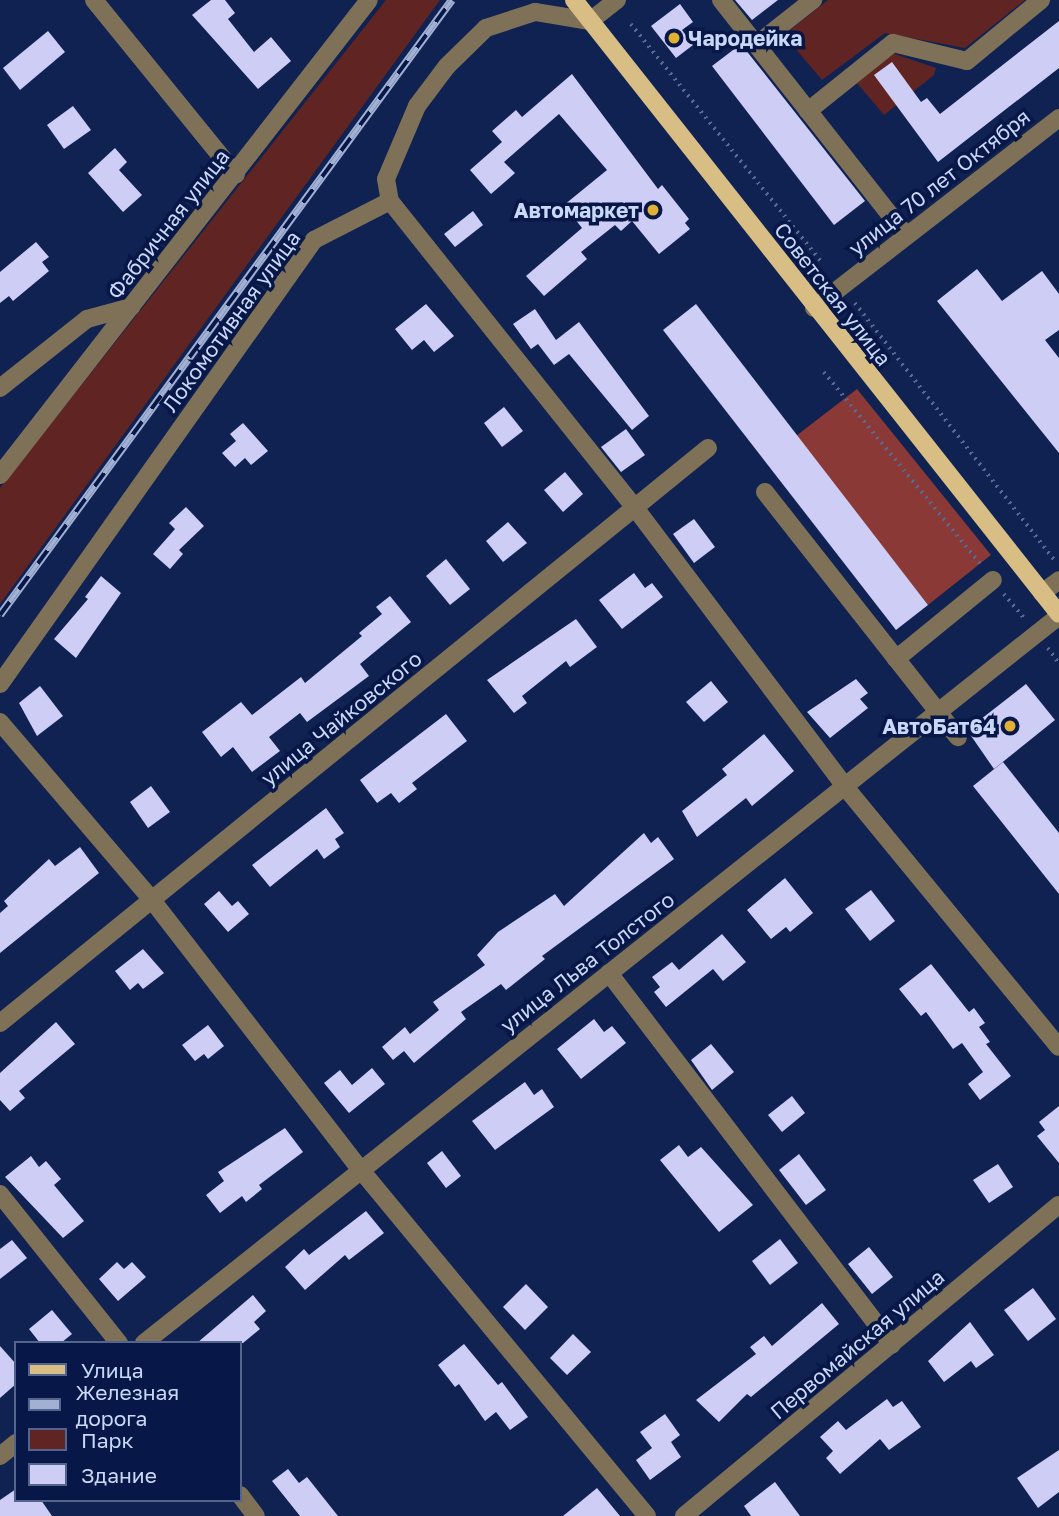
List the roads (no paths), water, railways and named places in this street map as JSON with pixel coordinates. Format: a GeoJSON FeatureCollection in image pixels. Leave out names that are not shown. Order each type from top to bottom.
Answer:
{"type":"FeatureCollection","features":[{"type":"Feature","properties":{"kind":"main road","name":"Советская улица"},"geometry":{"type":"LineString","coordinates":[[574,0],[814,308],[1059,615]]}},
{"type":"Feature","properties":{"kind":"street"},"geometry":{"type":"LineString","coordinates":[[94,0],[236,175]]}},
{"type":"Feature","properties":{"kind":"street","name":"Фабричная улица"},"geometry":{"type":"LineString","coordinates":[[0,475],[236,175],[369,0]]}},
{"type":"Feature","properties":{"kind":"street"},"geometry":{"type":"LineString","coordinates":[[617,0],[590,21],[535,12],[486,28],[447,66],[417,106],[386,179],[390,201],[636,509],[846,788],[1059,1047]]}},
{"type":"Feature","properties":{"kind":"street"},"geometry":{"type":"LineString","coordinates":[[721,0],[906,236]]}},
{"type":"Feature","properties":{"kind":"street"},"geometry":{"type":"LineString","coordinates":[[756,45],[813,0]]}},
{"type":"Feature","properties":{"kind":"street"},"geometry":{"type":"LineString","coordinates":[[808,111],[893,43],[967,61],[1041,0]]}},
{"type":"Feature","properties":{"kind":"street","name":"улица 70 лет Октября"},"geometry":{"type":"LineString","coordinates":[[814,308],[1059,118]]}},
{"type":"Feature","properties":{"kind":"street","name":"Локомотивная улица"},"geometry":{"type":"LineString","coordinates":[[0,684],[314,240],[390,201]]}},
{"type":"Feature","properties":{"kind":"street"},"geometry":{"type":"LineString","coordinates":[[0,388],[38,354],[87,319],[131,307]]}},
{"type":"Feature","properties":{"kind":"street","name":"улица Чайковского"},"geometry":{"type":"LineString","coordinates":[[0,1023],[708,448]]}},
{"type":"Feature","properties":{"kind":"street"},"geometry":{"type":"LineString","coordinates":[[765,492],[958,737]]}},
{"type":"Feature","properties":{"kind":"street"},"geometry":{"type":"LineString","coordinates":[[897,659],[993,580]]}},
{"type":"Feature","properties":{"kind":"street"},"geometry":{"type":"LineString","coordinates":[[1042,593],[1059,580]]}},
{"type":"Feature","properties":{"kind":"street","name":"улица Льва Толстого"},"geometry":{"type":"LineString","coordinates":[[146,1341],[360,1169],[846,788],[1059,615]]}},
{"type":"Feature","properties":{"kind":"street"},"geometry":{"type":"LineString","coordinates":[[0,722],[152,900],[360,1169],[647,1516]]}},
{"type":"Feature","properties":{"kind":"street"},"geometry":{"type":"LineString","coordinates":[[609,973],[892,1345]]}},
{"type":"Feature","properties":{"kind":"street"},"geometry":{"type":"LineString","coordinates":[[0,1194],[117,1341]]}},
{"type":"Feature","properties":{"kind":"street","name":"Первомайская улица"},"geometry":{"type":"LineString","coordinates":[[684,1516],[1059,1205]]}},
{"type":"Feature","properties":{"kind":"street"},"geometry":{"type":"LineString","coordinates":[[242,1498],[256,1516]]}},
{"type":"Feature","properties":{"kind":"railway"},"geometry":{"type":"LineString","coordinates":[[0,615],[452,0]]}},
{"type":"Feature","properties":{"kind":"place","name":"Чародейка"},"geometry":{"type":"Point","coordinates":[674,38]}},
{"type":"Feature","properties":{"kind":"place","name":"Автомаркет"},"geometry":{"type":"Point","coordinates":[653,210]}},
{"type":"Feature","properties":{"kind":"place","name":"АвтоБат64"},"geometry":{"type":"Point","coordinates":[1010,726]}}]}
